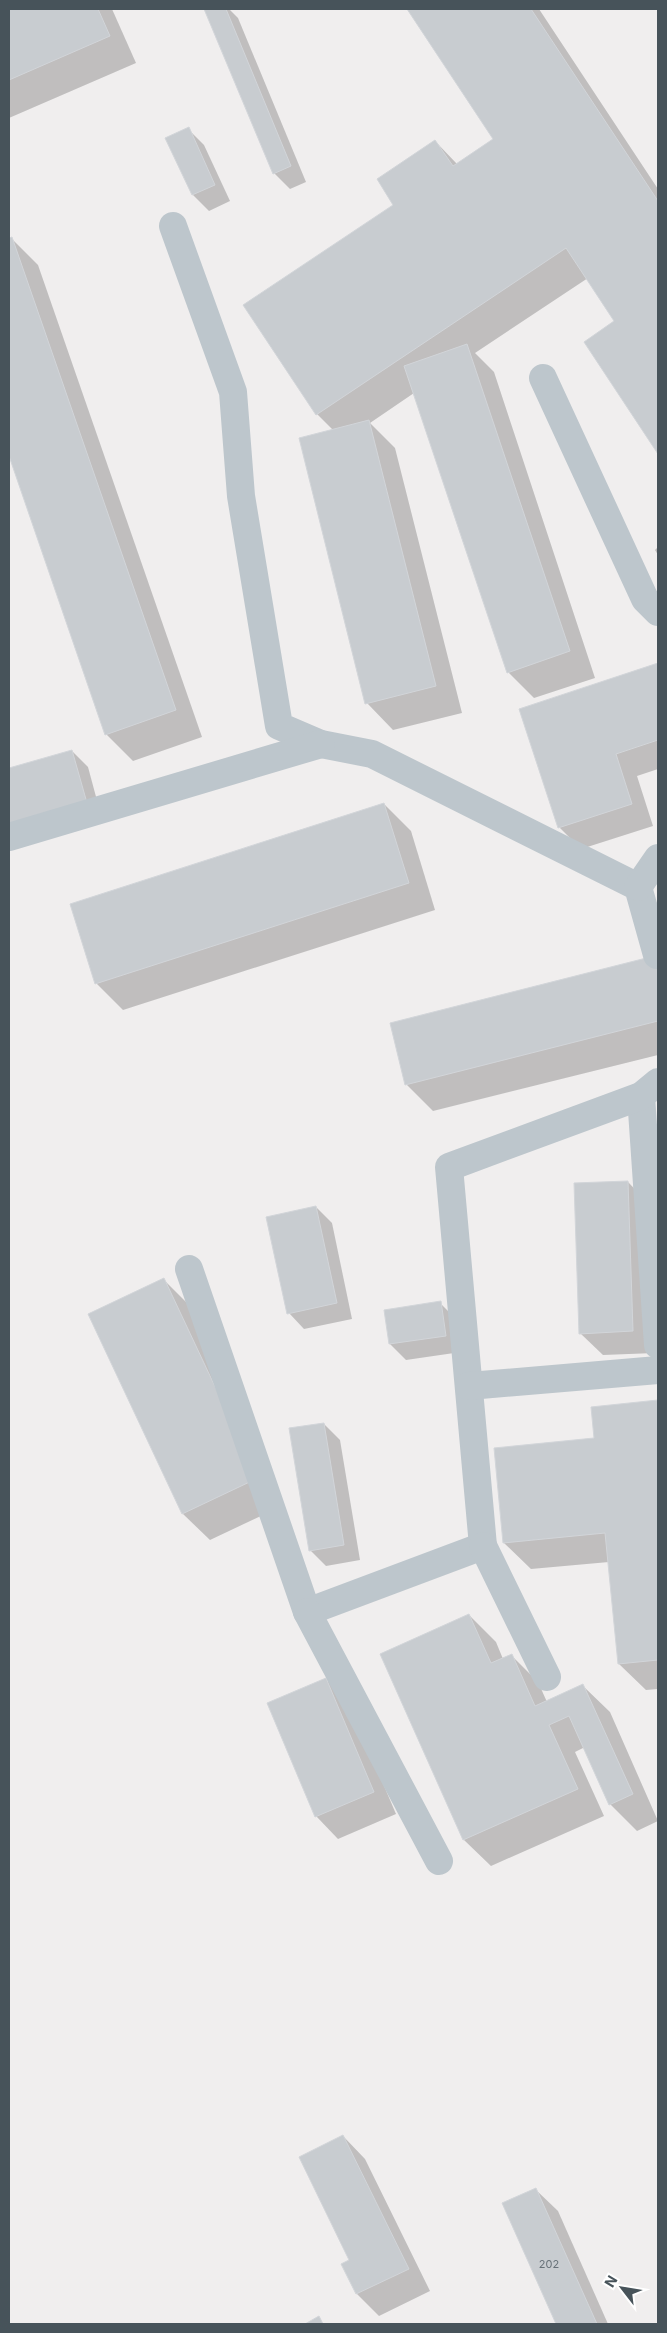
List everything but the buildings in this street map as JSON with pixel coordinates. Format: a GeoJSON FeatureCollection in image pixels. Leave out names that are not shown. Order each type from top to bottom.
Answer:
{"type":"FeatureCollection","features":[{"type":"Feature","properties":{"kind":"lane"},"geometry":{"type":"LineString","coordinates":[[173,226],[233,392],[241,496],[279,726],[320,744],[372,754],[638,887],[657,955]]}},
{"type":"Feature","properties":{"kind":"lane"},"geometry":{"type":"LineString","coordinates":[[543,378],[645,599],[658,612]]}},
{"type":"Feature","properties":{"kind":"lane"},"geometry":{"type":"LineString","coordinates":[[9,837],[320,744]]}},
{"type":"Feature","properties":{"kind":"lane"},"geometry":{"type":"LineString","coordinates":[[638,887],[658,858]]}},
{"type":"Feature","properties":{"kind":"lane"},"geometry":{"type":"LineString","coordinates":[[547,1677],[484,1546],[449,1167],[650,1089],[658,1346]]}},
{"type":"Feature","properties":{"kind":"lane"},"geometry":{"type":"LineString","coordinates":[[189,1269],[307,1612],[439,1861]]}},
{"type":"Feature","properties":{"kind":"lane"},"geometry":{"type":"LineString","coordinates":[[469,1386],[658,1370]]}},
{"type":"Feature","properties":{"kind":"lane"},"geometry":{"type":"LineString","coordinates":[[307,1612],[484,1546]]}}]}
